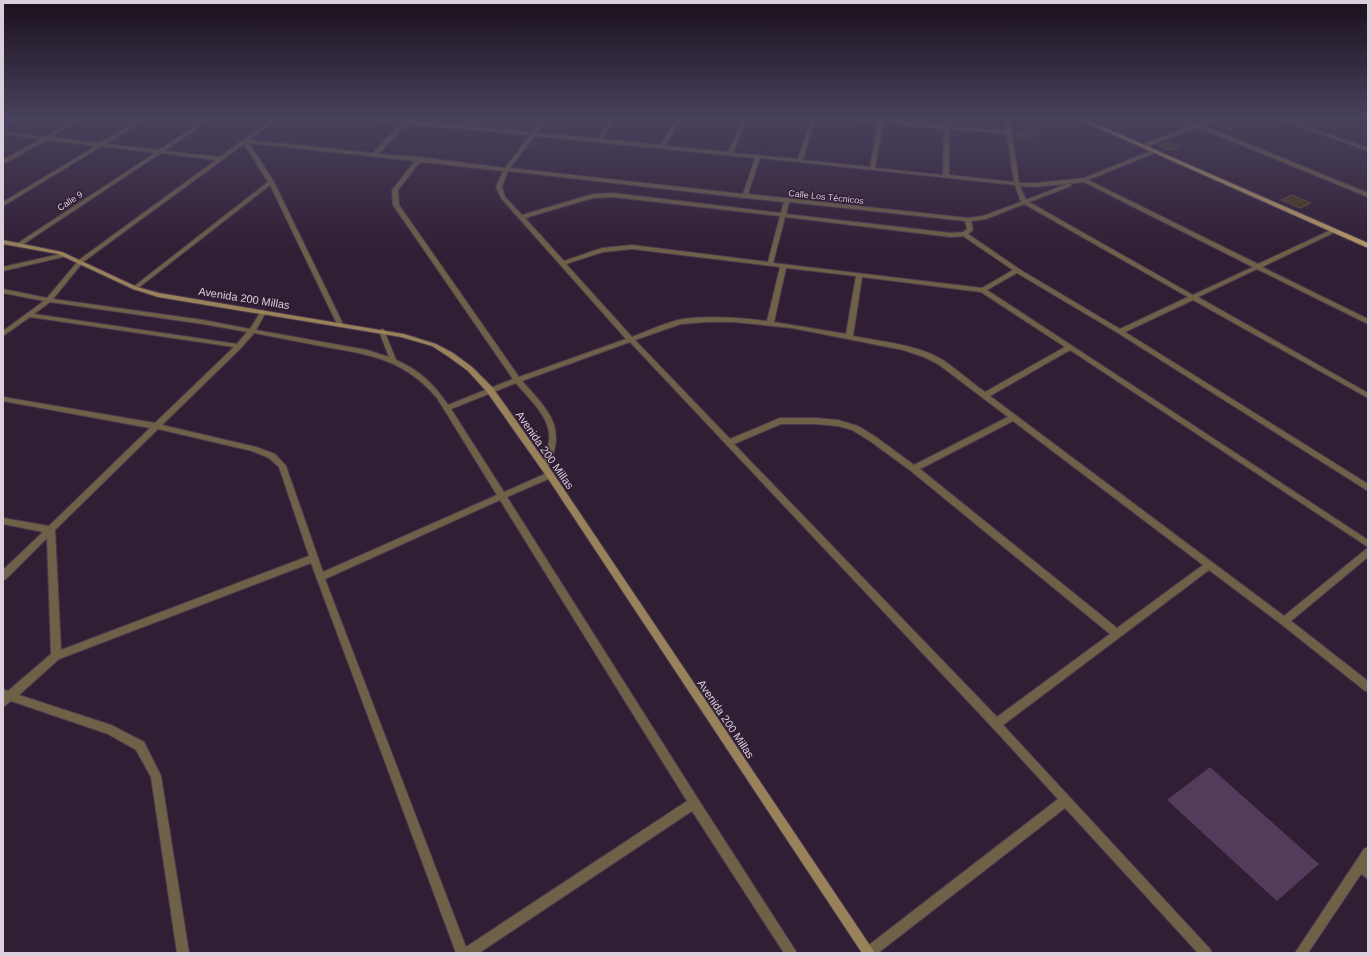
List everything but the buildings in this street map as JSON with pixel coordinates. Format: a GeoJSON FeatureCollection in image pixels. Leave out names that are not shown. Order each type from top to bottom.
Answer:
{"type":"FeatureCollection","features":[{"type":"Feature","properties":{"kind":"main road"},"geometry":{"type":"LineString","coordinates":[[1183,164],[1368,246]]}},
{"type":"Feature","properties":{"kind":"main road","name":"Avenida 200 Millas"},"geometry":{"type":"LineString","coordinates":[[3,242],[20,244],[65,255],[81,261],[135,288],[158,295],[382,331],[418,339],[451,355],[470,369],[490,390],[550,475],[869,953]]}},
{"type":"Feature","properties":{"kind":"street"},"geometry":{"type":"LineString","coordinates":[[3,204],[69,164]]}},
{"type":"Feature","properties":{"kind":"street","name":"Calle 9"},"geometry":{"type":"LineString","coordinates":[[20,244],[141,164]]}},
{"type":"Feature","properties":{"kind":"street"},"geometry":{"type":"LineString","coordinates":[[3,334],[49,300],[81,261],[215,164]]}},
{"type":"Feature","properties":{"kind":"street"},"geometry":{"type":"LineString","coordinates":[[259,164],[271,182],[340,324]]}},
{"type":"Feature","properties":{"kind":"street"},"geometry":{"type":"LineString","coordinates":[[416,164],[396,190],[396,205],[518,381],[535,401],[552,425],[552,446],[544,467]]}},
{"type":"Feature","properties":{"kind":"street","name":"Calle Los Técnicos"},"geometry":{"type":"LineString","coordinates":[[455,164],[968,220],[984,218],[1124,164]]}},
{"type":"Feature","properties":{"kind":"street"},"geometry":{"type":"LineString","coordinates":[[511,164],[506,170],[499,186],[503,197],[564,263],[631,340],[996,724],[1206,953]]}},
{"type":"Feature","properties":{"kind":"street"},"geometry":{"type":"LineString","coordinates":[[745,196],[756,164]]}},
{"type":"Feature","properties":{"kind":"street"},"geometry":{"type":"LineString","coordinates":[[821,164],[1036,186],[1084,180],[1368,322]]}},
{"type":"Feature","properties":{"kind":"street"},"geometry":{"type":"LineString","coordinates":[[872,170],[873,164]]}},
{"type":"Feature","properties":{"kind":"street"},"geometry":{"type":"LineString","coordinates":[[946,177],[947,164]]}},
{"type":"Feature","properties":{"kind":"street"},"geometry":{"type":"LineString","coordinates":[[1014,164],[1017,184],[1024,202],[1368,396]]}},
{"type":"Feature","properties":{"kind":"street"},"geometry":{"type":"LineString","coordinates":[[1292,164],[1368,195]]}},
{"type":"Feature","properties":{"kind":"street"},"geometry":{"type":"LineString","coordinates":[[135,288],[271,182]]}},
{"type":"Feature","properties":{"kind":"street"},"geometry":{"type":"LineString","coordinates":[[521,217],[603,194],[951,235],[964,234],[970,230],[968,220]]}},
{"type":"Feature","properties":{"kind":"street"},"geometry":{"type":"LineString","coordinates":[[770,264],[787,201]]}},
{"type":"Feature","properties":{"kind":"street"},"geometry":{"type":"LineString","coordinates":[[1120,332],[1195,298],[1332,231]]}},
{"type":"Feature","properties":{"kind":"street"},"geometry":{"type":"LineString","coordinates":[[964,234],[1017,270],[1120,332],[1368,488]]}},
{"type":"Feature","properties":{"kind":"street"},"geometry":{"type":"LineString","coordinates":[[564,263],[602,250],[632,247],[983,290],[1368,544]]}},
{"type":"Feature","properties":{"kind":"street"},"geometry":{"type":"LineString","coordinates":[[3,269],[65,255]]}},
{"type":"Feature","properties":{"kind":"street"},"geometry":{"type":"LineString","coordinates":[[770,324],[783,266]]}},
{"type":"Feature","properties":{"kind":"street"},"geometry":{"type":"LineString","coordinates":[[983,290],[1017,270]]}},
{"type":"Feature","properties":{"kind":"street"},"geometry":{"type":"LineString","coordinates":[[849,338],[859,275]]}},
{"type":"Feature","properties":{"kind":"street"},"geometry":{"type":"LineString","coordinates":[[3,291],[49,300],[203,322],[367,352],[393,359],[416,372],[448,408],[694,803],[791,953]]}},
{"type":"Feature","properties":{"kind":"street"},"geometry":{"type":"LineString","coordinates":[[3,576],[155,426],[239,346],[252,331],[263,312]]}},
{"type":"Feature","properties":{"kind":"street"},"geometry":{"type":"LineString","coordinates":[[28,315],[239,346]]}},
{"type":"Feature","properties":{"kind":"street"},"geometry":{"type":"LineString","coordinates":[[448,408],[490,390],[680,322],[697,320],[770,324],[904,348],[926,355],[940,362],[1012,418],[1284,621],[1368,688]]}},
{"type":"Feature","properties":{"kind":"street"},"geometry":{"type":"LineString","coordinates":[[382,331],[393,359]]}},
{"type":"Feature","properties":{"kind":"street"},"geometry":{"type":"LineString","coordinates":[[984,396],[1069,348]]}},
{"type":"Feature","properties":{"kind":"street"},"geometry":{"type":"LineString","coordinates":[[3,399],[155,426],[253,449],[272,456],[282,466],[320,577],[462,953]]}},
{"type":"Feature","properties":{"kind":"street"},"geometry":{"type":"LineString","coordinates":[[914,468],[1012,418]]}},
{"type":"Feature","properties":{"kind":"street"},"geometry":{"type":"LineString","coordinates":[[728,443],[780,421],[796,420],[838,423],[855,428],[874,439],[914,468],[1117,634]]}},
{"type":"Feature","properties":{"kind":"street"},"geometry":{"type":"LineString","coordinates":[[320,577],[550,475]]}},
{"type":"Feature","properties":{"kind":"street"},"geometry":{"type":"LineString","coordinates":[[3,520],[51,530]]}},
{"type":"Feature","properties":{"kind":"street"},"geometry":{"type":"LineString","coordinates":[[51,530],[56,656]]}},
{"type":"Feature","properties":{"kind":"street"},"geometry":{"type":"LineString","coordinates":[[1284,621],[1368,552]]}},
{"type":"Feature","properties":{"kind":"street"},"geometry":{"type":"LineString","coordinates":[[5,697],[56,656],[314,558]]}},
{"type":"Feature","properties":{"kind":"street"},"geometry":{"type":"LineString","coordinates":[[996,724],[1209,565]]}},
{"type":"Feature","properties":{"kind":"street"},"geometry":{"type":"LineString","coordinates":[[5,697],[111,730],[140,746],[156,776],[183,953]]}},
{"type":"Feature","properties":{"kind":"street"},"geometry":{"type":"LineString","coordinates":[[869,953],[1066,800]]}},
{"type":"Feature","properties":{"kind":"street"},"geometry":{"type":"LineString","coordinates":[[468,953],[694,803]]}},
{"type":"Feature","properties":{"kind":"street"},"geometry":{"type":"LineString","coordinates":[[1301,953],[1364,869],[1368,853]]}},
{"type":"Feature","properties":{"kind":"shaded area"},"geometry":{"type":"Polygon","coordinates":[[[1210,767],[1319,864],[1277,901],[1167,800],[1210,767]]]}}]}
